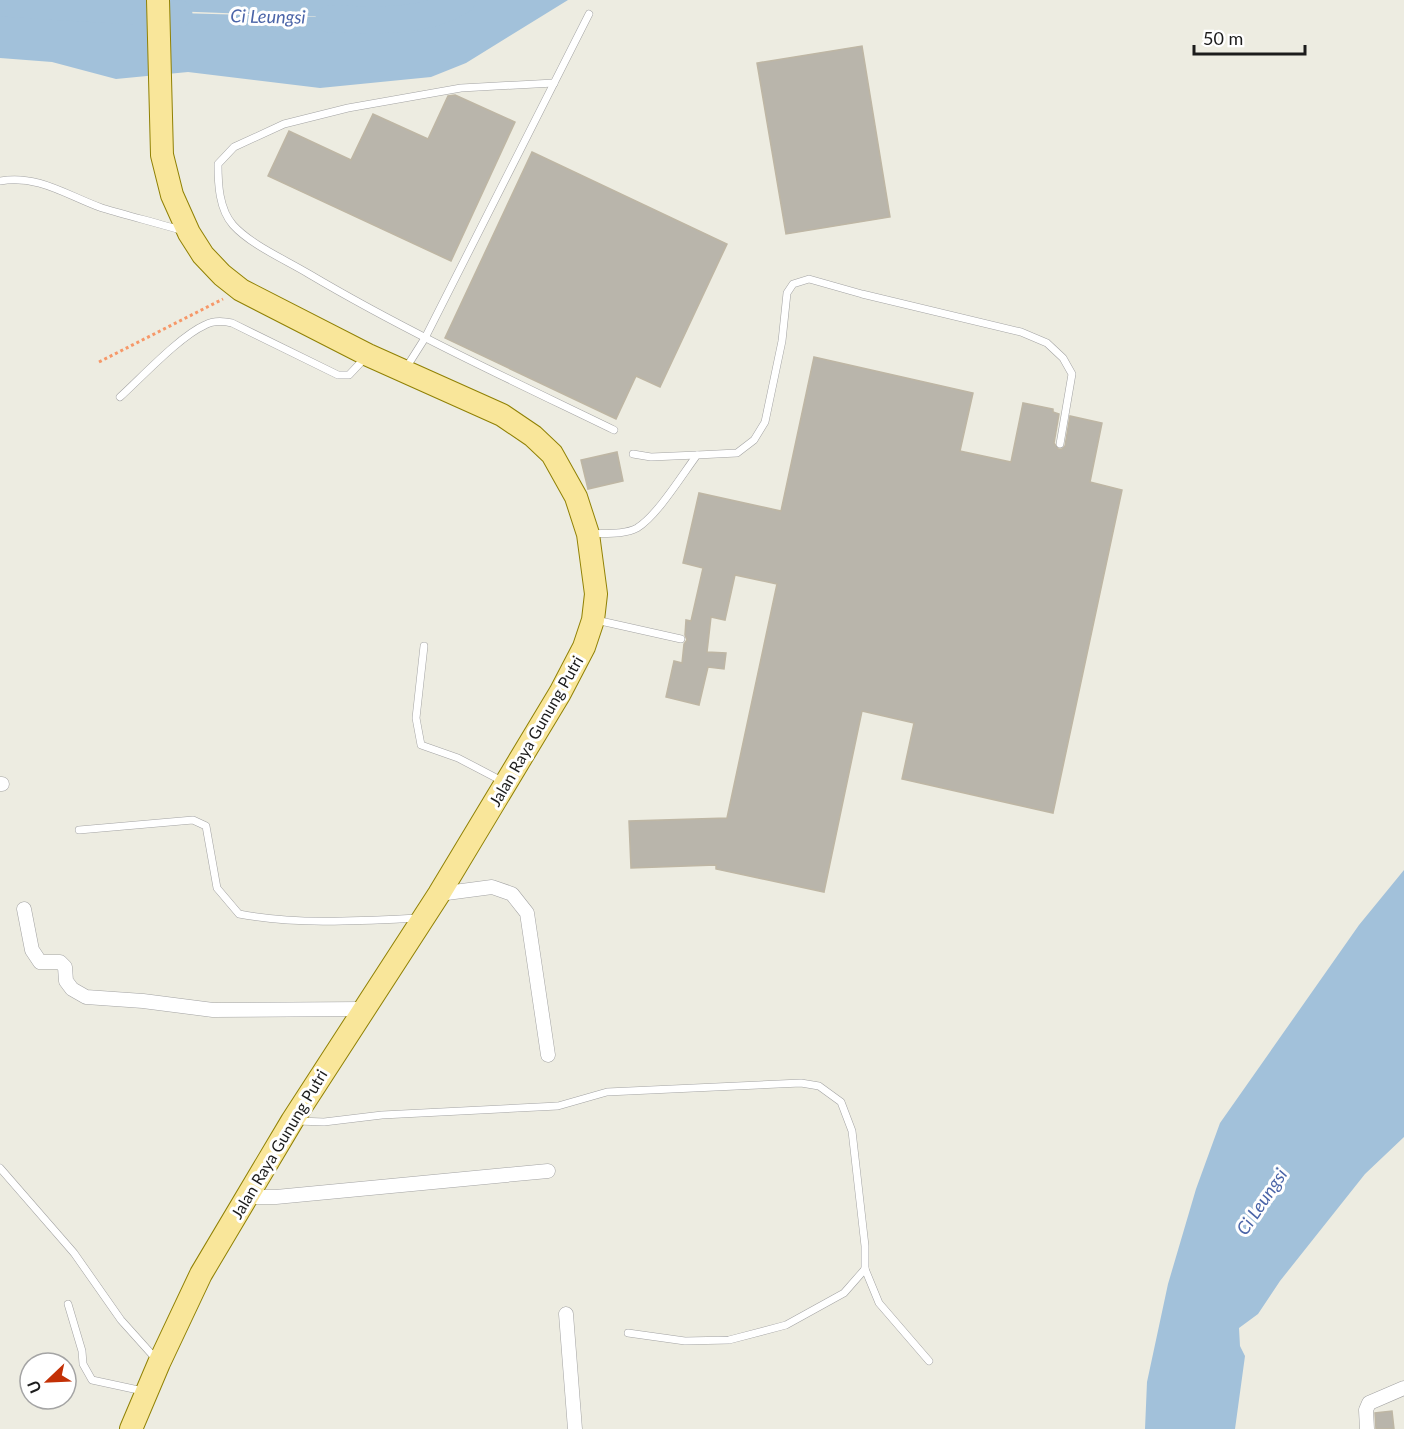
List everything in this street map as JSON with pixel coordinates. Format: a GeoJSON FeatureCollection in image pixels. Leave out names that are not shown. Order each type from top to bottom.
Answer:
{"type":"FeatureCollection","features":[{"type":"Feature","properties":{"kind":"main road","name":"Jalan Raya Gunung Putri"},"geometry":{"type":"LineString","coordinates":[[131,1429],[159,1362],[201,1274],[292,1121],[439,894],[560,693],[584,647],[593,620],[596,594],[588,534],[576,497],[552,454],[533,436],[502,415],[368,355],[241,290],[222,275],[203,255],[189,233],[172,195],[162,155],[158,0]]}},
{"type":"Feature","properties":{"kind":"street"},"geometry":{"type":"LineString","coordinates":[[439,894],[492,887],[512,894],[527,913],[548,1054]]}},
{"type":"Feature","properties":{"kind":"street"},"geometry":{"type":"LineString","coordinates":[[24,909],[32,950],[40,962],[51,964],[60,962],[65,967],[66,981],[72,989],[86,997],[143,1001],[213,1010],[363,1009]]}},
{"type":"Feature","properties":{"kind":"street"},"geometry":{"type":"LineString","coordinates":[[246,1197],[276,1197],[548,1171]]}},
{"type":"Feature","properties":{"kind":"street"},"geometry":{"type":"LineString","coordinates":[[566,1314],[575,1429]]}},
{"type":"Feature","properties":{"kind":"street"},"geometry":{"type":"LineString","coordinates":[[1367,1429],[1365,1410],[1369,1403],[1404,1388]]}},
{"type":"Feature","properties":{"kind":"lane"},"geometry":{"type":"LineString","coordinates":[[404,370],[425,338],[590,14]]}},
{"type":"Feature","properties":{"kind":"lane"},"geometry":{"type":"LineString","coordinates":[[554,83],[461,88],[348,108],[284,124],[234,147],[218,164],[218,183],[222,202],[231,223],[247,237],[339,292],[425,338],[614,430]]}},
{"type":"Feature","properties":{"kind":"lane"},"geometry":{"type":"LineString","coordinates":[[0,182],[15,178],[54,186],[100,207],[189,233]]}},
{"type":"Feature","properties":{"kind":"lane"},"geometry":{"type":"LineString","coordinates":[[633,454],[651,457],[736,453],[754,440],[765,422],[782,341],[787,292],[794,284],[809,279],[1021,332],[1047,343],[1063,358],[1072,374],[1060,444]]}},
{"type":"Feature","properties":{"kind":"lane"},"geometry":{"type":"LineString","coordinates":[[120,397],[179,343],[204,325],[214,322],[232,323],[338,375],[348,375],[368,355]]}},
{"type":"Feature","properties":{"kind":"lane"},"geometry":{"type":"LineString","coordinates":[[588,534],[619,532],[636,528],[651,516],[697,455]]}},
{"type":"Feature","properties":{"kind":"lane"},"geometry":{"type":"LineString","coordinates":[[593,620],[681,639]]}},
{"type":"Feature","properties":{"kind":"lane"},"geometry":{"type":"LineString","coordinates":[[424,646],[416,718],[421,745],[458,758],[506,783]]}},
{"type":"Feature","properties":{"kind":"lane"},"geometry":{"type":"LineString","coordinates":[[79,830],[194,820],[201,822],[206,826],[211,862],[218,888],[239,914],[260,918],[352,922],[423,918]]}},
{"type":"Feature","properties":{"kind":"lane"},"geometry":{"type":"LineString","coordinates":[[292,1121],[324,1122],[382,1115],[558,1106],[607,1092],[801,1083],[819,1086],[841,1102],[852,1131],[866,1246],[865,1269],[879,1303],[929,1361]]}},
{"type":"Feature","properties":{"kind":"lane"},"geometry":{"type":"LineString","coordinates":[[0,1168],[74,1253],[121,1320],[159,1362]]}},
{"type":"Feature","properties":{"kind":"lane"},"geometry":{"type":"LineString","coordinates":[[628,1333],[685,1341],[729,1340],[786,1325],[844,1293],[865,1269]]}},
{"type":"Feature","properties":{"kind":"lane"},"geometry":{"type":"LineString","coordinates":[[68,1304],[82,1351],[82,1364],[92,1380],[147,1392]]}},
{"type":"Feature","properties":{"kind":"path"},"geometry":{"type":"LineString","coordinates":[[99,362],[241,290]]}},
{"type":"Feature","properties":{"kind":"water"},"geometry":{"type":"Polygon","coordinates":[[[0,0],[568,0],[466,63],[431,77],[320,88],[188,72],[116,79],[52,62],[0,58],[0,0]],[[91,8],[142,12],[383,19],[91,8]]]}},
{"type":"Feature","properties":{"kind":"water"},"geometry":{"type":"Polygon","coordinates":[[[1404,870],[1404,1137],[1365,1174],[1280,1281],[1258,1314],[1239,1328],[1240,1346],[1245,1356],[1235,1429],[1145,1429],[1147,1382],[1168,1284],[1196,1189],[1220,1123],[1359,925],[1404,870]]]}},
{"type":"Feature","properties":{"kind":"building"},"geometry":{"type":"Polygon","coordinates":[[[862,46],[890,217],[786,234],[757,63],[862,46]]]}},
{"type":"Feature","properties":{"kind":"building"},"geometry":{"type":"Polygon","coordinates":[[[455,95],[515,122],[451,261],[268,176],[289,131],[351,160],[373,114],[428,139],[448,96],[455,95]]]}},
{"type":"Feature","properties":{"kind":"building"},"geometry":{"type":"Polygon","coordinates":[[[532,152],[727,244],[660,387],[636,376],[616,419],[445,338],[532,152]]]}},
{"type":"Feature","properties":{"kind":"building"},"geometry":{"type":"Polygon","coordinates":[[[814,357],[973,393],[960,451],[1011,462],[1023,403],[1053,409],[1053,412],[1059,414],[1054,443],[1058,449],[1065,446],[1070,416],[1102,423],[1090,482],[1122,490],[1053,813],[902,779],[914,723],[862,711],[824,892],[716,869],[716,865],[631,868],[629,821],[727,818],[777,584],[735,575],[725,620],[711,617],[707,652],[726,653],[724,669],[708,667],[699,705],[666,697],[674,661],[682,663],[684,644],[687,640],[686,620],[691,621],[703,568],[683,563],[699,493],[781,511],[814,357]]]}},
{"type":"Feature","properties":{"kind":"building"},"geometry":{"type":"Polygon","coordinates":[[[617,452],[623,481],[588,489],[581,460],[617,452]]]}},
{"type":"Feature","properties":{"kind":"building"},"geometry":{"type":"Polygon","coordinates":[[[1392,1411],[1394,1429],[1376,1429],[1375,1413],[1392,1411]]]}},
{"type":"Feature","properties":{"kind":"waterway","name":"Ci Leungsi"},"geometry":{"type":"LineString","coordinates":[[329,19],[380,20],[415,17],[448,8],[462,0]]}},
{"type":"Feature","properties":{"kind":"waterway","name":"Ci Leungsi"},"geometry":{"type":"LineString","coordinates":[[0,3],[179,14]]}}]}
